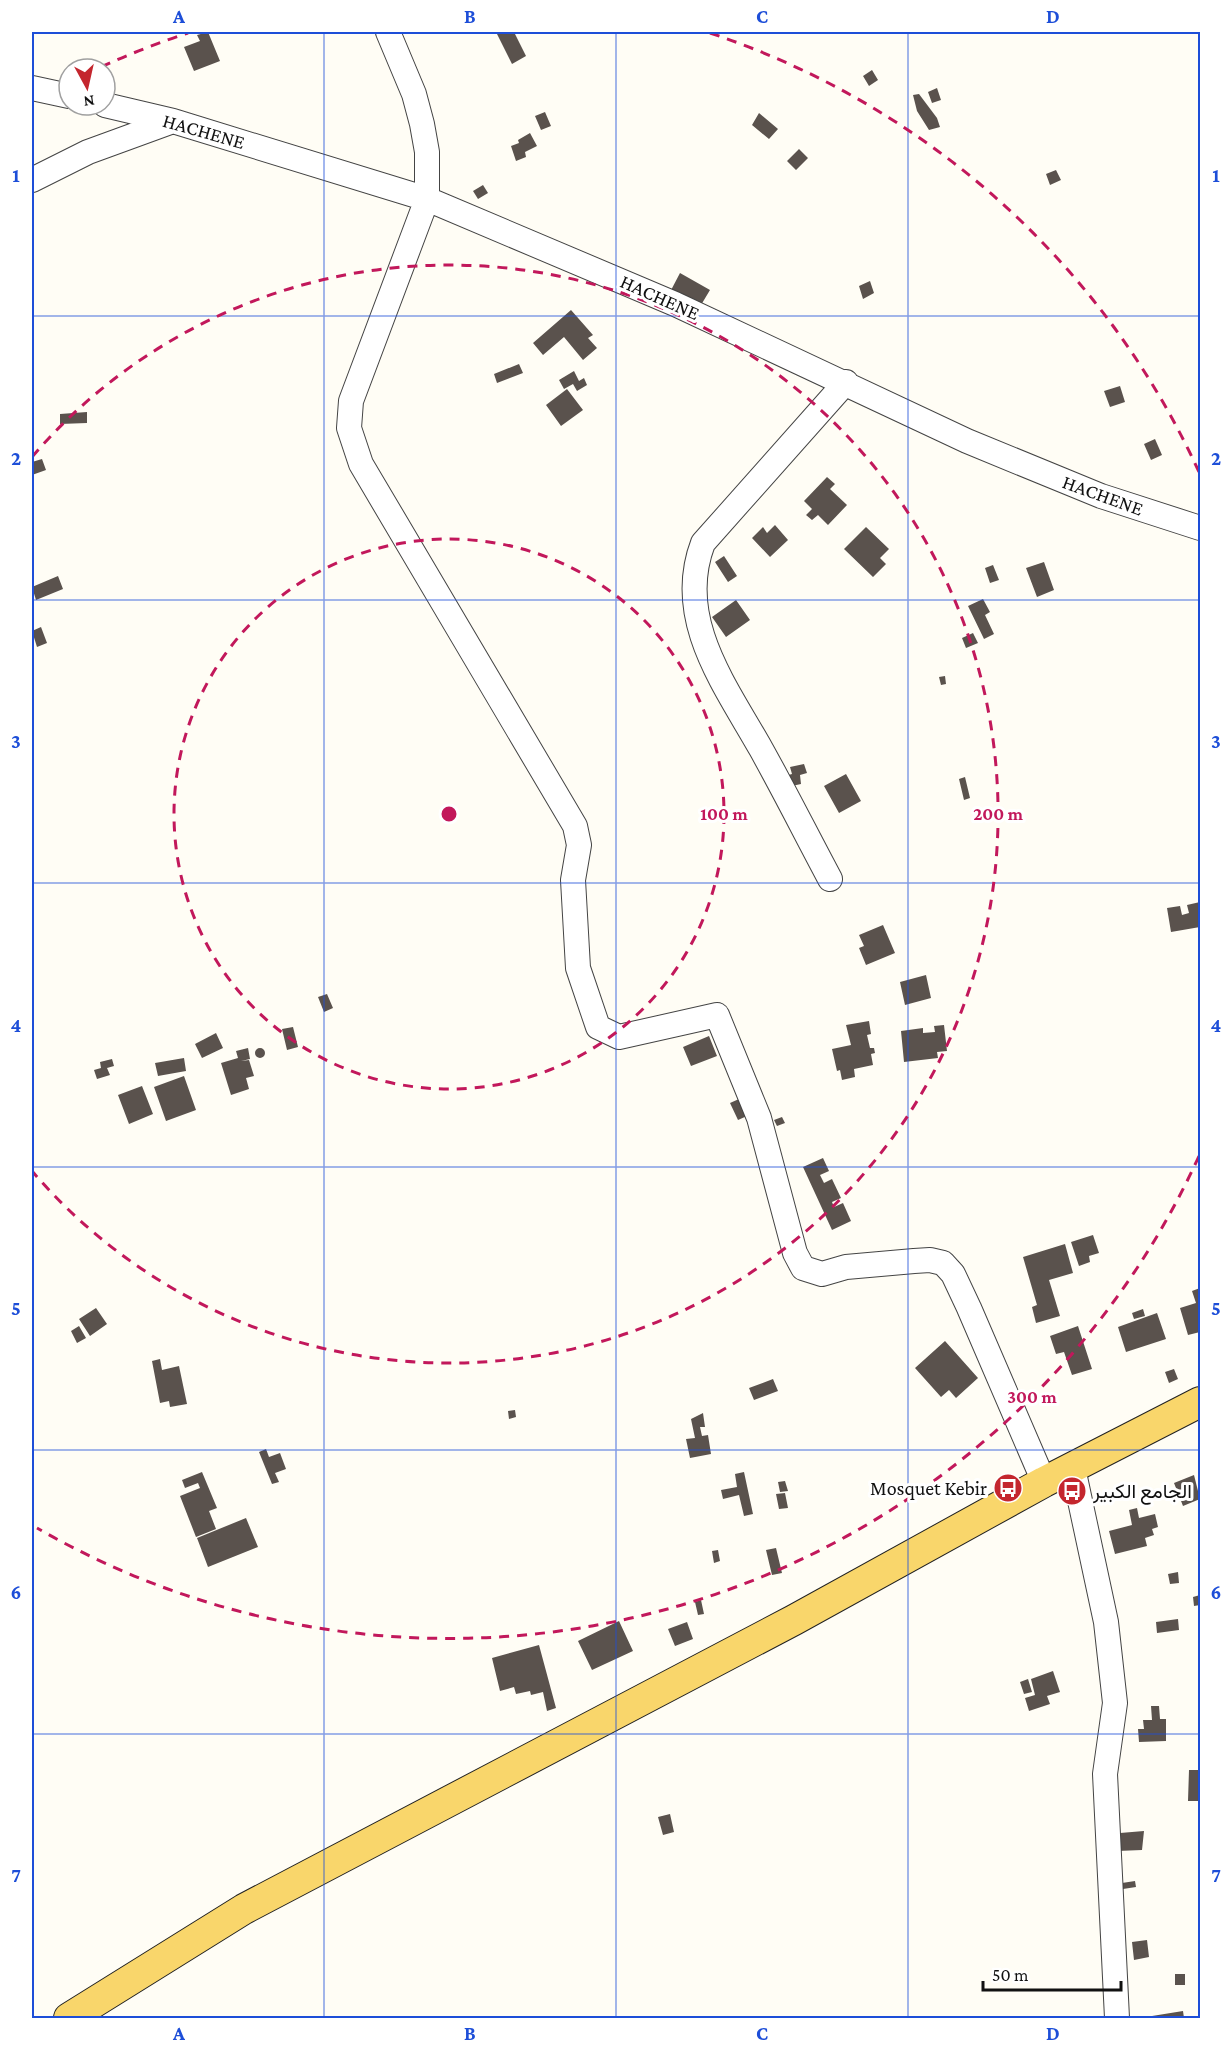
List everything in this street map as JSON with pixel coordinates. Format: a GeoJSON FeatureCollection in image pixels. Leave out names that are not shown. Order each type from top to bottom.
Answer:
{"type":"FeatureCollection","features":[{"type":"Feature","properties":{"kind":"main road"},"geometry":{"type":"LineString","coordinates":[[69,2019],[244,1909],[794,1620],[1044,1482],[1200,1402]]}},
{"type":"Feature","properties":{"kind":"street"},"geometry":{"type":"LineString","coordinates":[[388,32],[414,94],[422,124],[427,152],[427,199],[351,401],[349,428],[361,464],[575,826],[579,845],[573,880],[578,968],[598,1027],[619,1037],[717,1015],[759,1118],[795,1253],[803,1268],[822,1274],[846,1267],[930,1260],[944,1263],[953,1274],[961,1291],[1044,1482]]}},
{"type":"Feature","properties":{"kind":"street"},"geometry":{"type":"LineString","coordinates":[[32,88],[57,93]]}},
{"type":"Feature","properties":{"kind":"street","name":"HACHENE"},"geometry":{"type":"LineString","coordinates":[[117,108],[172,121],[427,199],[582,263],[846,382],[967,441],[1090,492],[1200,528]]}},
{"type":"Feature","properties":{"kind":"street"},"geometry":{"type":"LineString","coordinates":[[32,180],[88,152],[172,121]]}},
{"type":"Feature","properties":{"kind":"street"},"geometry":{"type":"LineString","coordinates":[[830,879],[762,750],[715,672],[701,639],[693,604],[696,560],[703,543],[846,382]]}},
{"type":"Feature","properties":{"kind":"street"},"geometry":{"type":"LineString","coordinates":[[1073,1468],[1106,1622],[1115,1703],[1105,1774],[1117,2019]]}},
{"type":"Feature","properties":{"kind":"building"},"geometry":{"type":"Polygon","coordinates":[[[208,32],[220,61],[194,71],[184,47],[200,41],[197,35],[208,32]]]}},
{"type":"Feature","properties":{"kind":"building"},"geometry":{"type":"Polygon","coordinates":[[[496,32],[514,32],[526,56],[512,64],[496,32]]]}},
{"type":"Feature","properties":{"kind":"building"},"geometry":{"type":"Polygon","coordinates":[[[872,70],[878,80],[869,86],[863,76],[872,70]]]}},
{"type":"Feature","properties":{"kind":"building"},"geometry":{"type":"Polygon","coordinates":[[[937,88],[941,100],[932,103],[928,92],[937,88]]]}},
{"type":"Feature","properties":{"kind":"building"},"geometry":{"type":"Polygon","coordinates":[[[919,94],[937,118],[940,127],[929,130],[917,111],[913,95],[919,94]]]}},
{"type":"Feature","properties":{"kind":"building"},"geometry":{"type":"Polygon","coordinates":[[[545,112],[551,126],[541,130],[535,116],[545,112]]]}},
{"type":"Feature","properties":{"kind":"building"},"geometry":{"type":"Polygon","coordinates":[[[759,113],[778,129],[769,139],[752,125],[759,113]]]}},
{"type":"Feature","properties":{"kind":"building"},"geometry":{"type":"Polygon","coordinates":[[[530,133],[537,146],[525,152],[526,157],[516,161],[511,146],[519,143],[518,140],[530,133]]]}},
{"type":"Feature","properties":{"kind":"building"},"geometry":{"type":"Polygon","coordinates":[[[799,149],[808,158],[796,170],[787,161],[799,149]]]}},
{"type":"Feature","properties":{"kind":"building"},"geometry":{"type":"Polygon","coordinates":[[[1056,170],[1061,180],[1050,185],[1046,174],[1056,170]]]}},
{"type":"Feature","properties":{"kind":"building"},"geometry":{"type":"Polygon","coordinates":[[[483,185],[488,193],[478,199],[473,191],[483,185]]]}},
{"type":"Feature","properties":{"kind":"building"},"geometry":{"type":"Polygon","coordinates":[[[680,273],[710,290],[698,310],[669,294],[680,273]]]}},
{"type":"Feature","properties":{"kind":"building"},"geometry":{"type":"Polygon","coordinates":[[[870,281],[874,293],[863,299],[859,286],[870,281]]]}},
{"type":"Feature","properties":{"kind":"building"},"geometry":{"type":"Polygon","coordinates":[[[571,310],[593,335],[588,338],[597,348],[583,360],[564,337],[543,355],[533,343],[571,310]]]}},
{"type":"Feature","properties":{"kind":"building"},"geometry":{"type":"Polygon","coordinates":[[[519,364],[523,373],[497,383],[494,374],[519,364]]]}},
{"type":"Feature","properties":{"kind":"building"},"geometry":{"type":"Polygon","coordinates":[[[574,371],[579,381],[584,378],[587,385],[577,391],[573,384],[564,389],[559,380],[574,371]]]}},
{"type":"Feature","properties":{"kind":"building"},"geometry":{"type":"Polygon","coordinates":[[[1120,386],[1125,402],[1110,407],[1104,391],[1120,386]]]}},
{"type":"Feature","properties":{"kind":"building"},"geometry":{"type":"Polygon","coordinates":[[[567,389],[583,410],[561,426],[546,405],[567,389]]]}},
{"type":"Feature","properties":{"kind":"building"},"geometry":{"type":"Polygon","coordinates":[[[87,412],[87,423],[60,424],[60,414],[87,412]]]}},
{"type":"Feature","properties":{"kind":"building"},"geometry":{"type":"Polygon","coordinates":[[[1155,439],[1162,455],[1151,460],[1144,444],[1155,439]]]}},
{"type":"Feature","properties":{"kind":"building"},"geometry":{"type":"Polygon","coordinates":[[[42,459],[46,470],[32,475],[32,462],[42,459]]]}},
{"type":"Feature","properties":{"kind":"building"},"geometry":{"type":"Polygon","coordinates":[[[827,477],[835,484],[830,489],[847,505],[828,525],[818,515],[812,520],[806,515],[812,509],[804,501],[827,477]]]}},
{"type":"Feature","properties":{"kind":"building"},"geometry":{"type":"Polygon","coordinates":[[[775,525],[788,540],[770,557],[752,538],[763,527],[767,533],[775,525]]]}},
{"type":"Feature","properties":{"kind":"building"},"geometry":{"type":"Polygon","coordinates":[[[866,527],[889,549],[880,558],[886,564],[873,577],[844,549],[866,527]]]}},
{"type":"Feature","properties":{"kind":"building"},"geometry":{"type":"Polygon","coordinates":[[[724,556],[737,576],[728,582],[715,562],[724,556]]]}},
{"type":"Feature","properties":{"kind":"building"},"geometry":{"type":"Polygon","coordinates":[[[1044,562],[1054,590],[1037,597],[1026,568],[1044,562]]]}},
{"type":"Feature","properties":{"kind":"building"},"geometry":{"type":"Polygon","coordinates":[[[993,565],[999,580],[990,583],[985,568],[993,565]]]}},
{"type":"Feature","properties":{"kind":"building"},"geometry":{"type":"Polygon","coordinates":[[[58,576],[63,589],[36,600],[32,587],[58,576]]]}},
{"type":"Feature","properties":{"kind":"building"},"geometry":{"type":"Polygon","coordinates":[[[983,599],[990,612],[985,615],[994,634],[984,639],[968,606],[983,599]]]}},
{"type":"Feature","properties":{"kind":"building"},"geometry":{"type":"Polygon","coordinates":[[[736,600],[750,620],[726,637],[712,617],[736,600]]]}},
{"type":"Feature","properties":{"kind":"building"},"geometry":{"type":"Polygon","coordinates":[[[41,627],[47,643],[37,647],[32,631],[41,627]]]}},
{"type":"Feature","properties":{"kind":"building"},"geometry":{"type":"Polygon","coordinates":[[[973,633],[978,643],[966,648],[962,638],[973,633]]]}},
{"type":"Feature","properties":{"kind":"building"},"geometry":{"type":"Polygon","coordinates":[[[945,676],[946,684],[941,685],[939,677],[945,676]]]}},
{"type":"Feature","properties":{"kind":"building"},"geometry":{"type":"Polygon","coordinates":[[[804,764],[807,773],[800,775],[801,784],[787,787],[785,776],[792,774],[790,767],[804,764]]]}},
{"type":"Feature","properties":{"kind":"building"},"geometry":{"type":"Polygon","coordinates":[[[846,774],[861,801],[839,813],[824,786],[846,774]]]}},
{"type":"Feature","properties":{"kind":"building"},"geometry":{"type":"Polygon","coordinates":[[[965,777],[970,798],[964,800],[959,779],[965,777]]]}},
{"type":"Feature","properties":{"kind":"building"},"geometry":{"type":"Polygon","coordinates":[[[1200,902],[1200,927],[1171,932],[1167,908],[1180,906],[1182,915],[1189,913],[1187,905],[1200,902]]]}},
{"type":"Feature","properties":{"kind":"building"},"geometry":{"type":"Polygon","coordinates":[[[883,925],[895,953],[866,965],[859,948],[864,946],[859,935],[883,925]]]}},
{"type":"Feature","properties":{"kind":"building"},"geometry":{"type":"Polygon","coordinates":[[[926,975],[931,998],[905,1005],[900,982],[926,975]]]}},
{"type":"Feature","properties":{"kind":"building"},"geometry":{"type":"Polygon","coordinates":[[[327,994],[333,1008],[324,1012],[318,997],[327,994]]]}},
{"type":"Feature","properties":{"kind":"building"},"geometry":{"type":"Polygon","coordinates":[[[869,1021],[871,1034],[867,1035],[870,1048],[874,1048],[875,1053],[871,1054],[873,1065],[854,1069],[855,1077],[842,1080],[840,1070],[837,1071],[832,1049],[851,1045],[846,1025],[869,1021]]]}},
{"type":"Feature","properties":{"kind":"building"},"geometry":{"type":"Polygon","coordinates":[[[944,1025],[947,1051],[937,1052],[938,1058],[904,1062],[901,1031],[923,1028],[923,1033],[935,1032],[934,1026],[944,1025]]]}},
{"type":"Feature","properties":{"kind":"building"},"geometry":{"type":"Polygon","coordinates":[[[293,1027],[298,1047],[287,1050],[282,1029],[293,1027]]]}},
{"type":"Feature","properties":{"kind":"building"},"geometry":{"type":"Polygon","coordinates":[[[216,1033],[223,1048],[202,1058],[195,1044],[216,1033]]]}},
{"type":"Feature","properties":{"kind":"building"},"geometry":{"type":"Polygon","coordinates":[[[709,1036],[717,1056],[691,1066],[683,1047],[709,1036]]]}},
{"type":"Feature","properties":{"kind":"building"},"geometry":{"type":"Polygon","coordinates":[[[248,1048],[250,1059],[241,1061],[249,1060],[254,1076],[246,1078],[249,1089],[231,1095],[221,1063],[238,1058],[236,1051],[248,1048]]]}},
{"type":"Feature","properties":{"kind":"building"},"geometry":{"type":"Polygon","coordinates":[[[260,1048],[265,1053],[260,1058],[255,1053],[260,1048]]]}},
{"type":"Feature","properties":{"kind":"building"},"geometry":{"type":"Polygon","coordinates":[[[184,1058],[186,1071],[158,1076],[155,1063],[184,1058]]]}},
{"type":"Feature","properties":{"kind":"building"},"geometry":{"type":"Polygon","coordinates":[[[112,1059],[114,1066],[107,1068],[110,1075],[97,1079],[94,1070],[101,1068],[100,1062],[112,1059]]]}},
{"type":"Feature","properties":{"kind":"building"},"geometry":{"type":"Polygon","coordinates":[[[184,1076],[196,1110],[166,1121],[154,1087],[184,1076]]]}},
{"type":"Feature","properties":{"kind":"building"},"geometry":{"type":"Polygon","coordinates":[[[142,1086],[153,1114],[129,1124],[118,1095],[142,1086]]]}},
{"type":"Feature","properties":{"kind":"building"},"geometry":{"type":"Polygon","coordinates":[[[739,1099],[747,1116],[738,1120],[730,1103],[739,1099]]]}},
{"type":"Feature","properties":{"kind":"building"},"geometry":{"type":"Polygon","coordinates":[[[782,1117],[785,1123],[777,1126],[774,1120],[782,1117]]]}},
{"type":"Feature","properties":{"kind":"building"},"geometry":{"type":"Polygon","coordinates":[[[823,1158],[829,1171],[820,1175],[824,1183],[832,1179],[841,1198],[832,1202],[834,1207],[843,1203],[851,1221],[832,1230],[803,1167],[823,1158]]]}},
{"type":"Feature","properties":{"kind":"building"},"geometry":{"type":"Polygon","coordinates":[[[1093,1235],[1099,1253],[1089,1256],[1090,1262],[1079,1266],[1071,1242],[1093,1235]]]}},
{"type":"Feature","properties":{"kind":"building"},"geometry":{"type":"Polygon","coordinates":[[[1065,1244],[1073,1273],[1049,1280],[1060,1316],[1036,1323],[1032,1307],[1037,1305],[1023,1257],[1065,1244]]]}},
{"type":"Feature","properties":{"kind":"building"},"geometry":{"type":"Polygon","coordinates":[[[1200,1288],[1200,1332],[1188,1335],[1180,1308],[1196,1303],[1192,1291],[1200,1288]]]}},
{"type":"Feature","properties":{"kind":"building"},"geometry":{"type":"Polygon","coordinates":[[[96,1308],[107,1324],[90,1336],[79,1319],[96,1308]]]}},
{"type":"Feature","properties":{"kind":"building"},"geometry":{"type":"Polygon","coordinates":[[[1143,1309],[1145,1316],[1134,1319],[1132,1313],[1143,1309]]]}},
{"type":"Feature","properties":{"kind":"building"},"geometry":{"type":"Polygon","coordinates":[[[1157,1313],[1166,1339],[1126,1352],[1118,1327],[1157,1313]]]}},
{"type":"Feature","properties":{"kind":"building"},"geometry":{"type":"Polygon","coordinates":[[[79,1326],[86,1338],[77,1343],[71,1331],[79,1326]]]}},
{"type":"Feature","properties":{"kind":"building"},"geometry":{"type":"Polygon","coordinates":[[[1078,1326],[1092,1369],[1072,1375],[1064,1352],[1056,1354],[1050,1336],[1078,1326]]]}},
{"type":"Feature","properties":{"kind":"building"},"geometry":{"type":"Polygon","coordinates":[[[945,1341],[978,1378],[956,1398],[949,1390],[941,1397],[915,1368],[945,1341]]]}},
{"type":"Feature","properties":{"kind":"building"},"geometry":{"type":"Polygon","coordinates":[[[160,1359],[162,1370],[179,1366],[187,1404],[170,1407],[169,1401],[160,1403],[152,1361],[160,1359]]]}},
{"type":"Feature","properties":{"kind":"building"},"geometry":{"type":"Polygon","coordinates":[[[1174,1369],[1178,1379],[1169,1383],[1165,1372],[1174,1369]]]}},
{"type":"Feature","properties":{"kind":"building"},"geometry":{"type":"Polygon","coordinates":[[[773,1379],[778,1391],[754,1400],[749,1388],[773,1379]]]}},
{"type":"Feature","properties":{"kind":"building"},"geometry":{"type":"Polygon","coordinates":[[[515,1410],[516,1417],[509,1419],[508,1411],[515,1410]]]}},
{"type":"Feature","properties":{"kind":"building"},"geometry":{"type":"Polygon","coordinates":[[[703,1413],[705,1427],[700,1427],[702,1436],[708,1435],[711,1454],[690,1458],[686,1439],[695,1438],[691,1419],[703,1413]]]}},
{"type":"Feature","properties":{"kind":"building"},"geometry":{"type":"Polygon","coordinates":[[[266,1449],[269,1457],[280,1453],[286,1469],[275,1473],[279,1482],[272,1484],[259,1452],[266,1449]]]}},
{"type":"Feature","properties":{"kind":"building"},"geometry":{"type":"Polygon","coordinates":[[[202,1472],[217,1508],[209,1511],[216,1529],[196,1537],[180,1496],[200,1488],[198,1483],[185,1488],[182,1480],[202,1472]]]}},
{"type":"Feature","properties":{"kind":"building"},"geometry":{"type":"Polygon","coordinates":[[[744,1472],[753,1514],[744,1516],[739,1495],[723,1499],[721,1490],[737,1487],[735,1474],[744,1472]]]}},
{"type":"Feature","properties":{"kind":"building"},"geometry":{"type":"Polygon","coordinates":[[[1194,1475],[1200,1499],[1183,1506],[1174,1483],[1194,1475]]]}},
{"type":"Feature","properties":{"kind":"building"},"geometry":{"type":"Polygon","coordinates":[[[785,1481],[788,1491],[780,1492],[778,1482],[785,1481]]]}},
{"type":"Feature","properties":{"kind":"building"},"geometry":{"type":"Polygon","coordinates":[[[785,1493],[788,1508],[779,1509],[776,1494],[785,1493]]]}},
{"type":"Feature","properties":{"kind":"building"},"geometry":{"type":"Polygon","coordinates":[[[1137,1508],[1139,1518],[1155,1514],[1158,1527],[1152,1529],[1154,1535],[1145,1538],[1147,1546],[1115,1554],[1109,1531],[1132,1525],[1129,1510],[1137,1508]]]}},
{"type":"Feature","properties":{"kind":"building"},"geometry":{"type":"Polygon","coordinates":[[[246,1518],[258,1547],[208,1567],[197,1538],[246,1518]]]}},
{"type":"Feature","properties":{"kind":"building"},"geometry":{"type":"Polygon","coordinates":[[[776,1548],[782,1573],[772,1575],[766,1550],[776,1548]]]}},
{"type":"Feature","properties":{"kind":"building"},"geometry":{"type":"Polygon","coordinates":[[[718,1550],[720,1561],[714,1563],[712,1551],[718,1550]]]}},
{"type":"Feature","properties":{"kind":"building"},"geometry":{"type":"Polygon","coordinates":[[[1178,1572],[1179,1583],[1170,1584],[1168,1574],[1178,1572]]]}},
{"type":"Feature","properties":{"kind":"building"},"geometry":{"type":"Polygon","coordinates":[[[1200,1595],[1200,1605],[1194,1606],[1193,1597],[1200,1595]]]}},
{"type":"Feature","properties":{"kind":"building"},"geometry":{"type":"Polygon","coordinates":[[[701,1600],[704,1614],[698,1615],[695,1602],[701,1600]]]}},
{"type":"Feature","properties":{"kind":"building"},"geometry":{"type":"Polygon","coordinates":[[[1178,1619],[1179,1630],[1157,1633],[1156,1622],[1178,1619]]]}},
{"type":"Feature","properties":{"kind":"building"},"geometry":{"type":"Polygon","coordinates":[[[619,1621],[633,1651],[592,1670],[578,1641],[619,1621]]]}},
{"type":"Feature","properties":{"kind":"building"},"geometry":{"type":"Polygon","coordinates":[[[687,1622],[693,1639],[675,1646],[668,1629],[687,1622]]]}},
{"type":"Feature","properties":{"kind":"building"},"geometry":{"type":"Polygon","coordinates":[[[539,1645],[556,1708],[547,1711],[543,1692],[531,1695],[530,1691],[516,1694],[514,1687],[500,1691],[492,1658],[539,1645]]]}},
{"type":"Feature","properties":{"kind":"building"},"geometry":{"type":"Polygon","coordinates":[[[1053,1671],[1060,1692],[1047,1696],[1050,1704],[1029,1711],[1025,1698],[1035,1695],[1031,1679],[1053,1671]]]}},
{"type":"Feature","properties":{"kind":"building"},"geometry":{"type":"Polygon","coordinates":[[[1028,1679],[1032,1692],[1024,1694],[1020,1682],[1028,1679]]]}},
{"type":"Feature","properties":{"kind":"building"},"geometry":{"type":"Polygon","coordinates":[[[1151,1706],[1159,1706],[1160,1719],[1166,1719],[1166,1741],[1139,1742],[1138,1729],[1144,1729],[1143,1720],[1152,1720],[1151,1706]]]}},
{"type":"Feature","properties":{"kind":"building"},"geometry":{"type":"Polygon","coordinates":[[[1189,1770],[1200,1770],[1200,1801],[1188,1801],[1189,1770]]]}},
{"type":"Feature","properties":{"kind":"building"},"geometry":{"type":"Polygon","coordinates":[[[670,1814],[674,1832],[663,1835],[658,1817],[670,1814]]]}},
{"type":"Feature","properties":{"kind":"building"},"geometry":{"type":"Polygon","coordinates":[[[1144,1831],[1142,1850],[1117,1851],[1120,1833],[1144,1831]]]}},
{"type":"Feature","properties":{"kind":"building"},"geometry":{"type":"Polygon","coordinates":[[[1135,1881],[1136,1887],[1123,1889],[1122,1883],[1135,1881]]]}},
{"type":"Feature","properties":{"kind":"building"},"geometry":{"type":"Polygon","coordinates":[[[1147,1940],[1149,1957],[1134,1960],[1132,1942],[1147,1940]]]}},
{"type":"Feature","properties":{"kind":"building"},"geometry":{"type":"Polygon","coordinates":[[[1175,1974],[1185,1974],[1185,1985],[1175,1985],[1175,1974]]]}},
{"type":"Feature","properties":{"kind":"building"},"geometry":{"type":"Polygon","coordinates":[[[1183,2011],[1184,2018],[1152,2018],[1152,2016],[1183,2011]]]}},
{"type":"Feature","properties":{"kind":"place","name":"Mosquet Kebir"},"geometry":{"type":"Point","coordinates":[1008,1488]}},
{"type":"Feature","properties":{"kind":"place","name":"الجامع الكبير"},"geometry":{"type":"Point","coordinates":[1072,1491]}}]}
